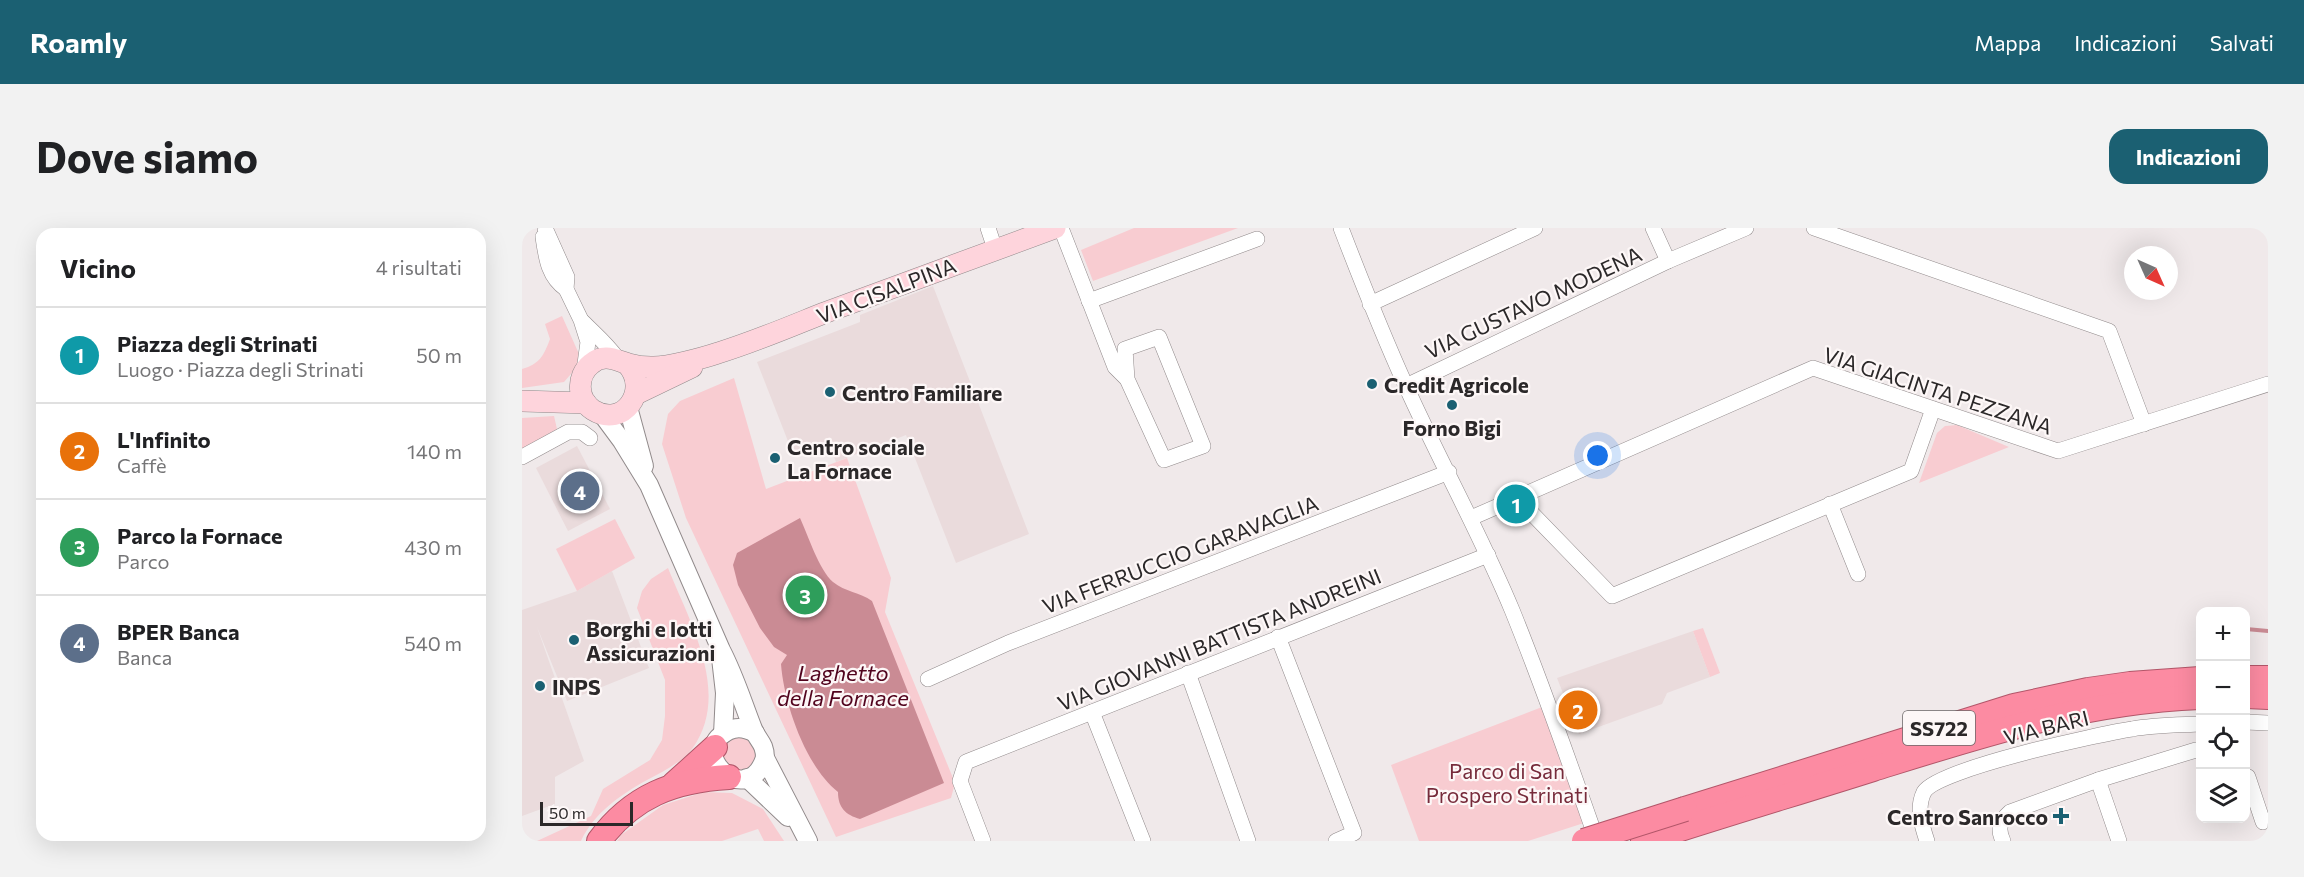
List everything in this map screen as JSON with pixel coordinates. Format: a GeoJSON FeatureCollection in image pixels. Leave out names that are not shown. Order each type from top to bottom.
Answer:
{"type":"FeatureCollection","features":[{"type":"Feature","properties":{"kind":"highway"},"geometry":{"type":"LineString","coordinates":[[2250,678],[2268,678]]}},
{"type":"Feature","properties":{"kind":"highway","name":"SS722"},"geometry":{"type":"LineString","coordinates":[[1643,841],[1688,817],[2014,706],[2088,690],[2130,684],[2196,679]]}},
{"type":"Feature","properties":{"kind":"highway"},"geometry":{"type":"LineString","coordinates":[[2250,696],[2268,697]]}},
{"type":"Feature","properties":{"kind":"highway","name":"SS722"},"geometry":{"type":"LineString","coordinates":[[1584,841],[1688,817],[2033,720],[2109,706],[2196,698]]}},
{"type":"Feature","properties":{"kind":"highway"},"geometry":{"type":"LineString","coordinates":[[598,841],[619,817],[672,785],[719,740]]}},
{"type":"Feature","properties":{"kind":"highway"},"geometry":{"type":"LineString","coordinates":[[672,785],[705,779],[738,778]]}},
{"type":"Feature","properties":{"kind":"main road","name":"VIA CISALPINA"},"geometry":{"type":"LineString","coordinates":[[588,394],[598,359],[607,357],[655,368],[717,353],[1055,228]]}},
{"type":"Feature","properties":{"kind":"main road","name":"VIA CISALPINA"},"geometry":{"type":"LineString","coordinates":[[522,400],[588,394],[620,412],[632,400],[717,353]]}},
{"type":"Feature","properties":{"kind":"main road"},"geometry":{"type":"LineString","coordinates":[[622,361],[636,377],[632,400]]}},
{"type":"Feature","properties":{"kind":"street"},"geometry":{"type":"LineString","coordinates":[[543,228],[548,266],[556,282],[566,289],[581,320],[588,342],[588,394],[622,441],[649,485],[721,650],[735,676],[755,733],[764,746],[765,758],[807,839]]}},
{"type":"Feature","properties":{"kind":"street"},"geometry":{"type":"LineString","coordinates":[[988,228],[995,249]]}},
{"type":"Feature","properties":{"kind":"street"},"geometry":{"type":"LineString","coordinates":[[1061,228],[1115,367],[1127,379],[1164,460],[1203,446],[1159,337],[1125,349],[1127,379]]}},
{"type":"Feature","properties":{"kind":"street"},"geometry":{"type":"LineString","coordinates":[[1341,228],[1370,304],[1406,386],[1449,472],[1512,610],[1557,726],[1597,841]]}},
{"type":"Feature","properties":{"kind":"street"},"geometry":{"type":"LineString","coordinates":[[1370,304],[1535,228]]}},
{"type":"Feature","properties":{"kind":"street"},"geometry":{"type":"LineString","coordinates":[[1653,228],[1668,261]]}},
{"type":"Feature","properties":{"kind":"street","name":"VIA GUSTAVO MODENA"},"geometry":{"type":"LineString","coordinates":[[1406,386],[1668,261],[1746,228]]}},
{"type":"Feature","properties":{"kind":"street"},"geometry":{"type":"LineString","coordinates":[[1814,228],[2109,331],[2144,424]]}},
{"type":"Feature","properties":{"kind":"street"},"geometry":{"type":"LineString","coordinates":[[1089,301],[1257,239]]}},
{"type":"Feature","properties":{"kind":"street"},"geometry":{"type":"LineString","coordinates":[[581,320],[622,361]]}},
{"type":"Feature","properties":{"kind":"street","name":"VIA GIACINTA PEZZANA"},"geometry":{"type":"LineString","coordinates":[[1471,519],[1813,368],[2058,451],[2268,384]]}},
{"type":"Feature","properties":{"kind":"street"},"geometry":{"type":"LineString","coordinates":[[632,400],[649,485]]}},
{"type":"Feature","properties":{"kind":"street"},"geometry":{"type":"LineString","coordinates":[[1517,498],[1612,596],[1911,471],[1933,409]]}},
{"type":"Feature","properties":{"kind":"street"},"geometry":{"type":"LineString","coordinates":[[522,457],[568,432],[582,432],[590,438]]}},
{"type":"Feature","properties":{"kind":"street","name":"VIA FERRUCCIO GARAVAGLIA"},"geometry":{"type":"LineString","coordinates":[[928,679],[1008,643],[1449,472]]}},
{"type":"Feature","properties":{"kind":"street"},"geometry":{"type":"LineString","coordinates":[[1830,504],[1858,574]]}},
{"type":"Feature","properties":{"kind":"street","name":"VIA GIOVANNI BATTISTA ANDREINI"},"geometry":{"type":"LineString","coordinates":[[983,841],[960,781],[966,762],[1488,555]]}},
{"type":"Feature","properties":{"kind":"street"},"geometry":{"type":"LineString","coordinates":[[1278,637],[1354,833],[1336,841]]}},
{"type":"Feature","properties":{"kind":"street"},"geometry":{"type":"LineString","coordinates":[[721,650],[725,693],[719,740],[714,754],[718,768],[738,778],[777,806],[807,839]]}},
{"type":"Feature","properties":{"kind":"street"},"geometry":{"type":"LineString","coordinates":[[1188,673],[1248,841]]}},
{"type":"Feature","properties":{"kind":"street"},"geometry":{"type":"LineString","coordinates":[[1092,712],[1143,841]]}},
{"type":"Feature","properties":{"kind":"street"},"geometry":{"type":"LineString","coordinates":[[2250,722],[2268,723]]}},
{"type":"Feature","properties":{"kind":"street","name":"VIA BARI"},"geometry":{"type":"LineString","coordinates":[[1927,841],[1920,819],[1920,803],[1925,791],[1936,781],[2084,738],[2134,728],[2196,724]]}},
{"type":"Feature","properties":{"kind":"street"},"geometry":{"type":"LineString","coordinates":[[719,740],[737,728],[744,728],[755,733]]}},
{"type":"Feature","properties":{"kind":"street"},"geometry":{"type":"LineString","coordinates":[[2003,841],[1999,832],[2001,819],[2010,812],[2098,780],[2196,750]]}},
{"type":"Feature","properties":{"kind":"street"},"geometry":{"type":"LineString","coordinates":[[738,778],[761,768],[765,758]]}},
{"type":"Feature","properties":{"kind":"street"},"geometry":{"type":"LineString","coordinates":[[2098,780],[2119,841]]}},
{"type":"Feature","properties":{"kind":"street"},"geometry":{"type":"LineString","coordinates":[[2250,785],[2263,822]]}},
{"type":"Feature","properties":{"kind":"shaded area"},"geometry":{"type":"Polygon","coordinates":[[[933,286],[1029,534],[956,563],[906,435],[836,462],[828,441],[793,454],[757,362],[860,322],[860,315],[933,286]]]}},
{"type":"Feature","properties":{"kind":"shaded area"},"geometry":{"type":"Polygon","coordinates":[[[577,446],[610,509],[568,531],[536,468],[577,446]]]}},
{"type":"Feature","properties":{"kind":"shaded area"},"geometry":{"type":"Polygon","coordinates":[[[612,571],[649,668],[567,701],[537,627],[584,761],[555,777],[555,804],[522,816],[522,610],[577,591],[612,571]]]}},
{"type":"Feature","properties":{"kind":"shaded area"},"geometry":{"type":"Polygon","coordinates":[[[1693,631],[1710,677],[1667,693],[1662,704],[1579,734],[1557,678],[1693,631]]]}},
{"type":"Feature","properties":{"kind":"green space"},"geometry":{"type":"Polygon","coordinates":[[[1134,228],[1238,228],[1093,281],[1081,250],[1134,228]]]}},
{"type":"Feature","properties":{"kind":"green space"},"geometry":{"type":"Polygon","coordinates":[[[562,316],[579,354],[577,367],[564,382],[522,388],[522,369],[540,358],[550,339],[545,324],[562,316]]]}},
{"type":"Feature","properties":{"kind":"green space"},"geometry":{"type":"Polygon","coordinates":[[[734,378],[766,489],[847,458],[891,578],[885,612],[955,783],[951,798],[836,837],[686,518],[662,444],[668,414],[680,401],[734,378]]]}},
{"type":"Feature","properties":{"kind":"green space"},"geometry":{"type":"Polygon","coordinates":[[[554,416],[557,429],[522,450],[522,418],[554,416]]]}},
{"type":"Feature","properties":{"kind":"green space"},"geometry":{"type":"Polygon","coordinates":[[[1957,425],[2009,447],[1919,483],[1937,433],[1945,426],[1957,425]]]}},
{"type":"Feature","properties":{"kind":"green space"},"geometry":{"type":"Polygon","coordinates":[[[615,519],[635,558],[577,591],[556,549],[615,519]]]}},
{"type":"Feature","properties":{"kind":"green space"},"geometry":{"type":"Polygon","coordinates":[[[668,568],[696,635],[703,658],[708,682],[708,705],[703,728],[688,754],[671,767],[637,786],[600,813],[581,841],[537,841],[591,816],[603,789],[650,760],[662,740],[665,680],[637,608],[642,591],[651,579],[668,568]]]}},
{"type":"Feature","properties":{"kind":"green space"},"geometry":{"type":"Polygon","coordinates":[[[1703,628],[1720,673],[1710,677],[1693,631],[1703,628]]]}},
{"type":"Feature","properties":{"kind":"green space","name":"Parco di San Prospero Strinati"},"geometry":{"type":"Polygon","coordinates":[[[1542,707],[1584,823],[1528,841],[1419,841],[1391,765],[1542,707]]]}},
{"type":"Feature","properties":{"kind":"green space"},"geometry":{"type":"Polygon","coordinates":[[[736,735],[748,740],[756,753],[754,764],[742,772],[728,767],[722,755],[723,745],[736,735]]]}},
{"type":"Feature","properties":{"kind":"green space"},"geometry":{"type":"Polygon","coordinates":[[[704,792],[732,793],[763,809],[784,841],[764,841],[758,829],[722,841],[617,841],[621,835],[663,805],[704,792]]]}},
{"type":"Feature","properties":{"kind":"water","name":"Laghetto della Fornace"},"geometry":{"type":"Polygon","coordinates":[[[800,518],[828,577],[847,590],[872,601],[944,783],[860,819],[841,807],[838,792],[826,781],[807,751],[792,715],[783,680],[781,664],[787,655],[774,647],[760,628],[738,585],[733,565],[737,553],[800,518]]]}},
{"type":"Feature","properties":{"kind":"waterway"},"geometry":{"type":"LineString","coordinates":[[2250,629],[2268,631]]}},
{"type":"Feature","properties":{"kind":"place","name":"Credit Agricole"},"geometry":{"type":"Point","coordinates":[1372,384]}},
{"type":"Feature","properties":{"kind":"place","name":"Centro Familiare"},"geometry":{"type":"Point","coordinates":[830,392]}},
{"type":"Feature","properties":{"kind":"place","name":"Forno Bigi"},"geometry":{"type":"Point","coordinates":[1452,405]}},
{"type":"Feature","properties":{"kind":"place","name":"Centro sociale La Fornace"},"geometry":{"type":"Point","coordinates":[775,458]}},
{"type":"Feature","properties":{"kind":"place","name":"BPER Banca"},"geometry":{"type":"Point","coordinates":[580,491]}},
{"type":"Feature","properties":{"kind":"place","name":"Piazza degli Strinati"},"geometry":{"type":"Point","coordinates":[1516,504]}},
{"type":"Feature","properties":{"kind":"place","name":"Parco la Fornace"},"geometry":{"type":"Point","coordinates":[805,595]}},
{"type":"Feature","properties":{"kind":"place","name":"Borghi e Iotti Assicurazioni"},"geometry":{"type":"Point","coordinates":[574,640]}},
{"type":"Feature","properties":{"kind":"place","name":"INPS"},"geometry":{"type":"Point","coordinates":[540,686]}},
{"type":"Feature","properties":{"kind":"place","name":"L'Infinito"},"geometry":{"type":"Point","coordinates":[1578,710]}},
{"type":"Feature","properties":{"kind":"place","name":"Centro Sanrocco"},"geometry":{"type":"Point","coordinates":[2061,816]}}]}
